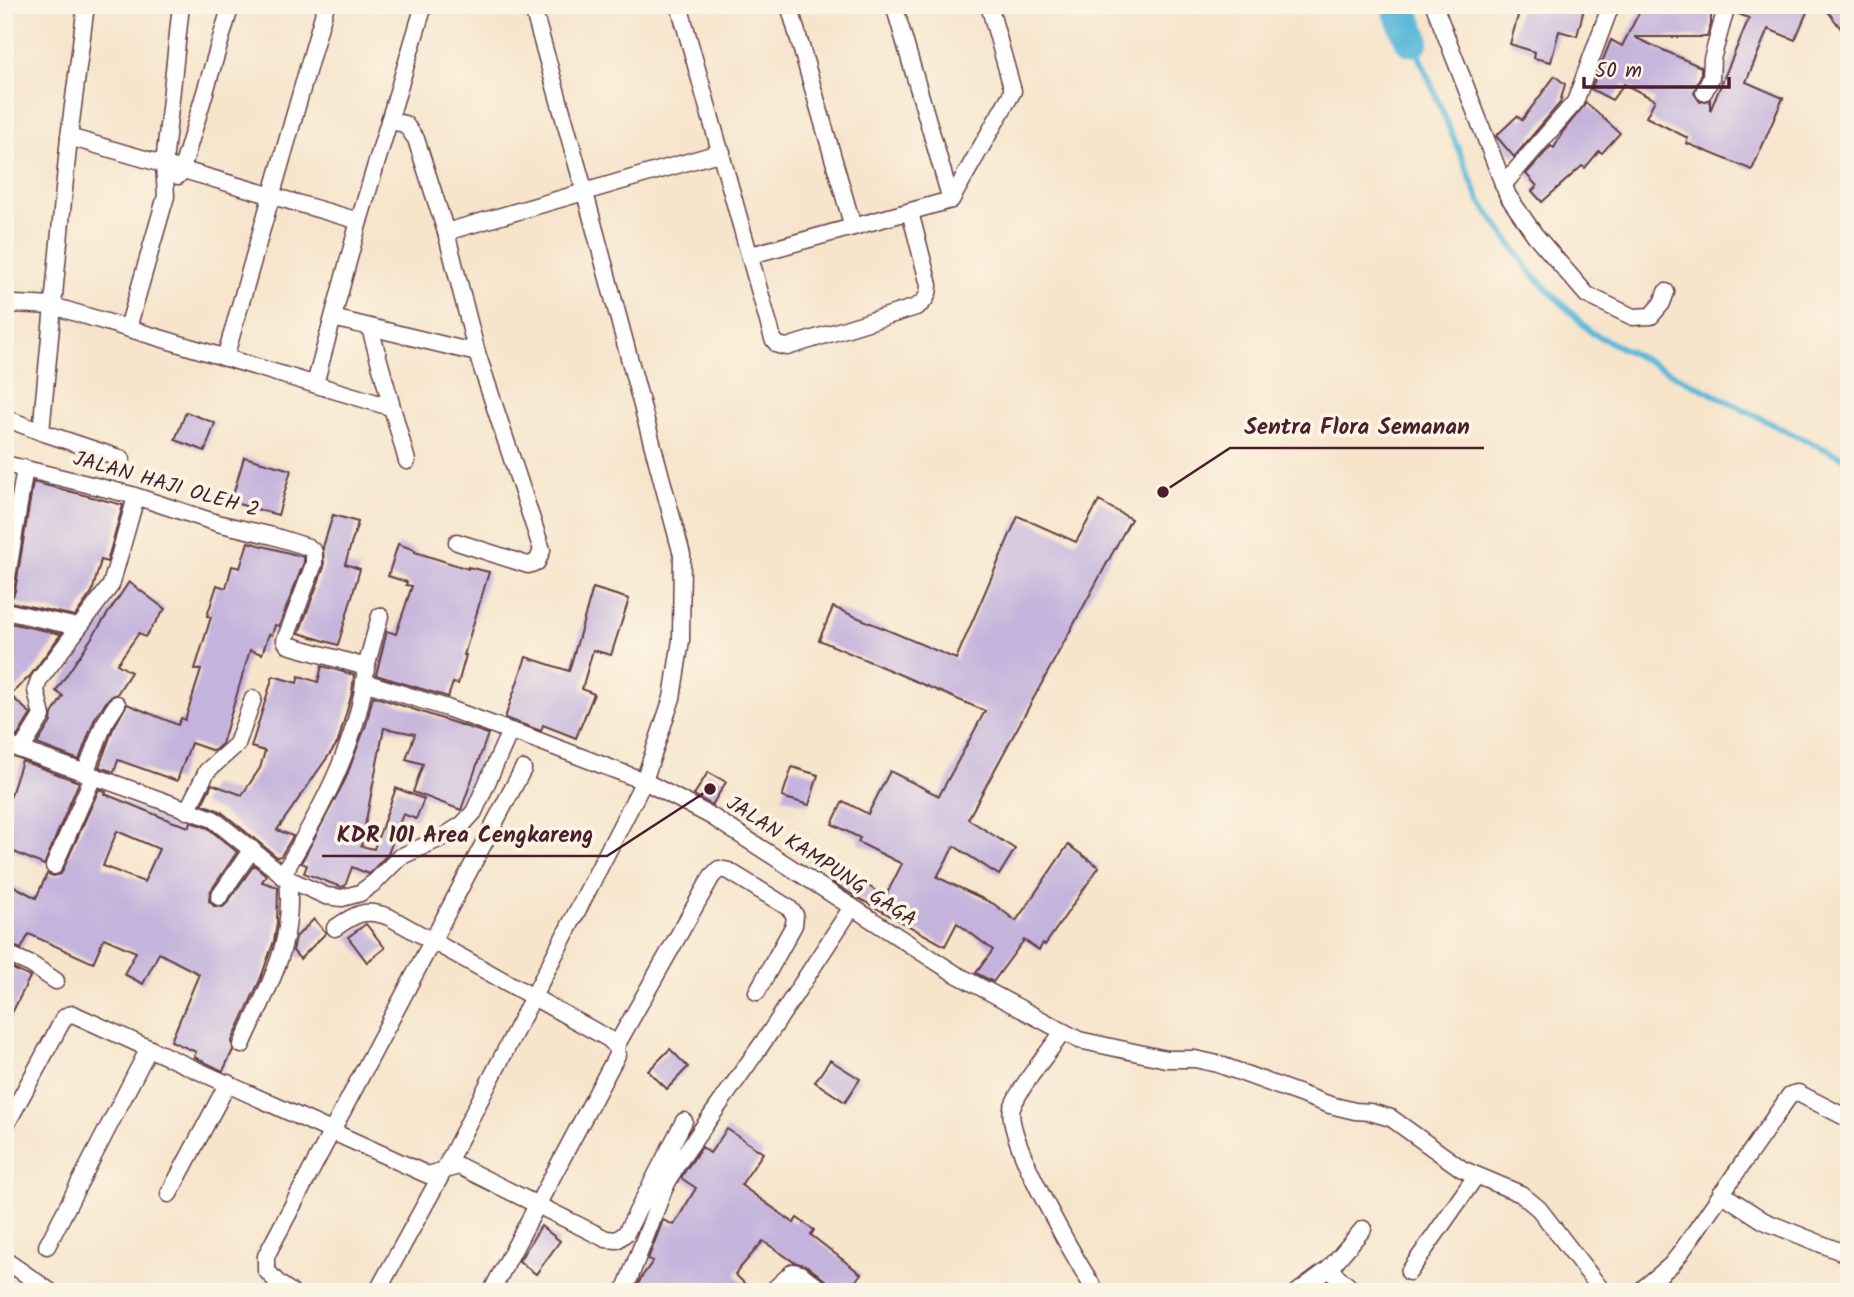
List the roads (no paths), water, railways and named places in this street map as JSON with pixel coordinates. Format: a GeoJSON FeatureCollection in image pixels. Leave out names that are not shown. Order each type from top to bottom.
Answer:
{"type":"FeatureCollection","features":[{"type":"Feature","properties":{"kind":"street"},"geometry":{"type":"LineString","coordinates":[[41,432],[69,136],[86,5]]}},
{"type":"Feature","properties":{"kind":"street"},"geometry":{"type":"LineString","coordinates":[[166,196],[164,164],[181,5]]}},
{"type":"Feature","properties":{"kind":"street"},"geometry":{"type":"LineString","coordinates":[[128,328],[166,196],[182,169],[231,5]]}},
{"type":"Feature","properties":{"kind":"street"},"geometry":{"type":"LineString","coordinates":[[225,358],[326,5]]}},
{"type":"Feature","properties":{"kind":"street"},"geometry":{"type":"LineString","coordinates":[[315,384],[359,221],[424,5]]}},
{"type":"Feature","properties":{"kind":"street"},"geometry":{"type":"LineString","coordinates":[[377,1292],[444,1170],[644,782],[672,698],[681,640],[681,555],[532,5]]}},
{"type":"Feature","properties":{"kind":"street"},"geometry":{"type":"LineString","coordinates":[[679,5],[773,339],[778,345],[787,347],[916,307],[924,302],[929,285],[910,212]]}},
{"type":"Feature","properties":{"kind":"street"},"geometry":{"type":"LineString","coordinates":[[789,5],[853,227]]}},
{"type":"Feature","properties":{"kind":"street"},"geometry":{"type":"LineString","coordinates":[[894,5],[951,200]]}},
{"type":"Feature","properties":{"kind":"street"},"geometry":{"type":"LineString","coordinates":[[751,255],[951,200],[1013,91],[989,5]]}},
{"type":"Feature","properties":{"kind":"street"},"geometry":{"type":"LineString","coordinates":[[1434,5],[1503,185],[1535,235],[1587,295],[1633,317],[1651,316],[1662,303],[1666,292]]}},
{"type":"Feature","properties":{"kind":"street"},"geometry":{"type":"LineString","coordinates":[[1503,185],[1575,102],[1611,5]]}},
{"type":"Feature","properties":{"kind":"street"},"geometry":{"type":"LineString","coordinates":[[1704,92],[1711,78],[1712,59],[1727,5]]}},
{"type":"Feature","properties":{"kind":"street"},"geometry":{"type":"LineString","coordinates":[[388,121],[405,124],[416,139],[446,232],[477,353],[542,550],[537,562],[528,565],[457,542]]}},
{"type":"Feature","properties":{"kind":"street"},"geometry":{"type":"LineString","coordinates":[[69,136],[359,221]]}},
{"type":"Feature","properties":{"kind":"street"},"geometry":{"type":"LineString","coordinates":[[446,232],[722,152]]}},
{"type":"Feature","properties":{"kind":"street"},"geometry":{"type":"LineString","coordinates":[[5,307],[15,304],[54,306],[390,407]]}},
{"type":"Feature","properties":{"kind":"street"},"geometry":{"type":"LineString","coordinates":[[333,318],[477,353]]}},
{"type":"Feature","properties":{"kind":"street"},"geometry":{"type":"LineString","coordinates":[[370,328],[407,461]]}},
{"type":"Feature","properties":{"kind":"street"},"geometry":{"type":"LineString","coordinates":[[5,418],[122,459]]}},
{"type":"Feature","properties":{"kind":"street","name":"JALAN HAJI OLEH 2"},"geometry":{"type":"LineString","coordinates":[[5,464],[136,497],[217,523],[308,547],[314,552]]}},
{"type":"Feature","properties":{"kind":"street"},"geometry":{"type":"LineString","coordinates":[[5,589],[25,468]]}},
{"type":"Feature","properties":{"kind":"street"},"geometry":{"type":"LineString","coordinates":[[136,497],[111,584],[37,684],[42,716],[13,747],[213,819],[285,878],[326,896],[342,898],[353,896],[375,881],[400,857],[443,837],[463,824],[474,812],[510,731]]}},
{"type":"Feature","properties":{"kind":"street","name":"JALAN KAMPUNG GAGA"},"geometry":{"type":"LineString","coordinates":[[314,552],[314,564],[285,640],[288,645],[644,782],[740,833],[954,973],[1079,1040],[1147,1056],[1195,1059],[1218,1064],[1330,1105],[1383,1115],[1476,1177],[1521,1194],[1539,1209],[1603,1292]]}},
{"type":"Feature","properties":{"kind":"street"},"geometry":{"type":"LineString","coordinates":[[5,611],[78,627]]}},
{"type":"Feature","properties":{"kind":"street"},"geometry":{"type":"LineString","coordinates":[[242,1045],[284,951],[290,920],[285,878],[347,747],[380,616]]}},
{"type":"Feature","properties":{"kind":"street"},"geometry":{"type":"LineString","coordinates":[[187,811],[207,771],[237,744],[253,699]]}},
{"type":"Feature","properties":{"kind":"street"},"geometry":{"type":"LineString","coordinates":[[54,866],[89,775],[104,724],[117,704]]}},
{"type":"Feature","properties":{"kind":"street"},"geometry":{"type":"LineString","coordinates":[[290,1292],[266,1270],[267,1256],[523,769]]}},
{"type":"Feature","properties":{"kind":"street"},"geometry":{"type":"LineString","coordinates":[[219,897],[251,849]]}},
{"type":"Feature","properties":{"kind":"street"},"geometry":{"type":"LineString","coordinates":[[491,1292],[617,1055],[616,1046],[712,876],[719,869],[729,871],[789,908],[795,915],[794,925],[757,992]]}},
{"type":"Feature","properties":{"kind":"street"},"geometry":{"type":"LineString","coordinates":[[624,1292],[664,1189],[676,1166],[771,1031],[852,907]]}},
{"type":"Feature","properties":{"kind":"street"},"geometry":{"type":"LineString","coordinates":[[335,928],[354,915],[374,911],[433,941],[616,1046]]}},
{"type":"Feature","properties":{"kind":"street"},"geometry":{"type":"LineString","coordinates":[[5,953],[32,965],[56,981]]}},
{"type":"Feature","properties":{"kind":"street"},"geometry":{"type":"LineString","coordinates":[[5,1127],[68,1015],[73,1014],[428,1175],[459,1166],[606,1239],[617,1240],[626,1233],[684,1121]]}},
{"type":"Feature","properties":{"kind":"street"},"geometry":{"type":"LineString","coordinates":[[1063,1032],[1028,1082],[1013,1108],[1011,1117],[1028,1165],[1056,1224],[1096,1292]]}},
{"type":"Feature","properties":{"kind":"street"},"geometry":{"type":"LineString","coordinates":[[47,1246],[149,1048]]}},
{"type":"Feature","properties":{"kind":"street"},"geometry":{"type":"LineString","coordinates":[[169,1194],[228,1083]]}},
{"type":"Feature","properties":{"kind":"street"},"geometry":{"type":"LineString","coordinates":[[1639,1292],[1671,1265],[1790,1095],[1798,1093],[1849,1119]]}},
{"type":"Feature","properties":{"kind":"street"},"geometry":{"type":"LineString","coordinates":[[1409,1272],[1476,1177]]}},
{"type":"Feature","properties":{"kind":"street"},"geometry":{"type":"LineString","coordinates":[[1721,1193],[1763,1221],[1849,1255]]}},
{"type":"Feature","properties":{"kind":"street"},"geometry":{"type":"LineString","coordinates":[[1298,1292],[1329,1269],[1363,1229]]}},
{"type":"Feature","properties":{"kind":"street"},"geometry":{"type":"LineString","coordinates":[[5,1260],[51,1292]]}},
{"type":"Feature","properties":{"kind":"street"},"geometry":{"type":"LineString","coordinates":[[1329,1269],[1355,1292]]}},
{"type":"Feature","properties":{"kind":"street"},"geometry":{"type":"LineString","coordinates":[[771,1292],[790,1273],[797,1272],[824,1292]]}},
{"type":"Feature","properties":{"kind":"waterway"},"geometry":{"type":"LineString","coordinates":[[1398,5],[1412,39]]}},
{"type":"Feature","properties":{"kind":"waterway"},"geometry":{"type":"LineString","coordinates":[[1412,39],[1480,201],[1533,275],[1592,333],[1849,460]]}},
{"type":"Feature","properties":{"kind":"place","name":"Sentra Flora Semanan"},"geometry":{"type":"Point","coordinates":[1163,492]}},
{"type":"Feature","properties":{"kind":"place","name":"KDR 101 Area Cengkareng"},"geometry":{"type":"Point","coordinates":[710,789]}}]}
